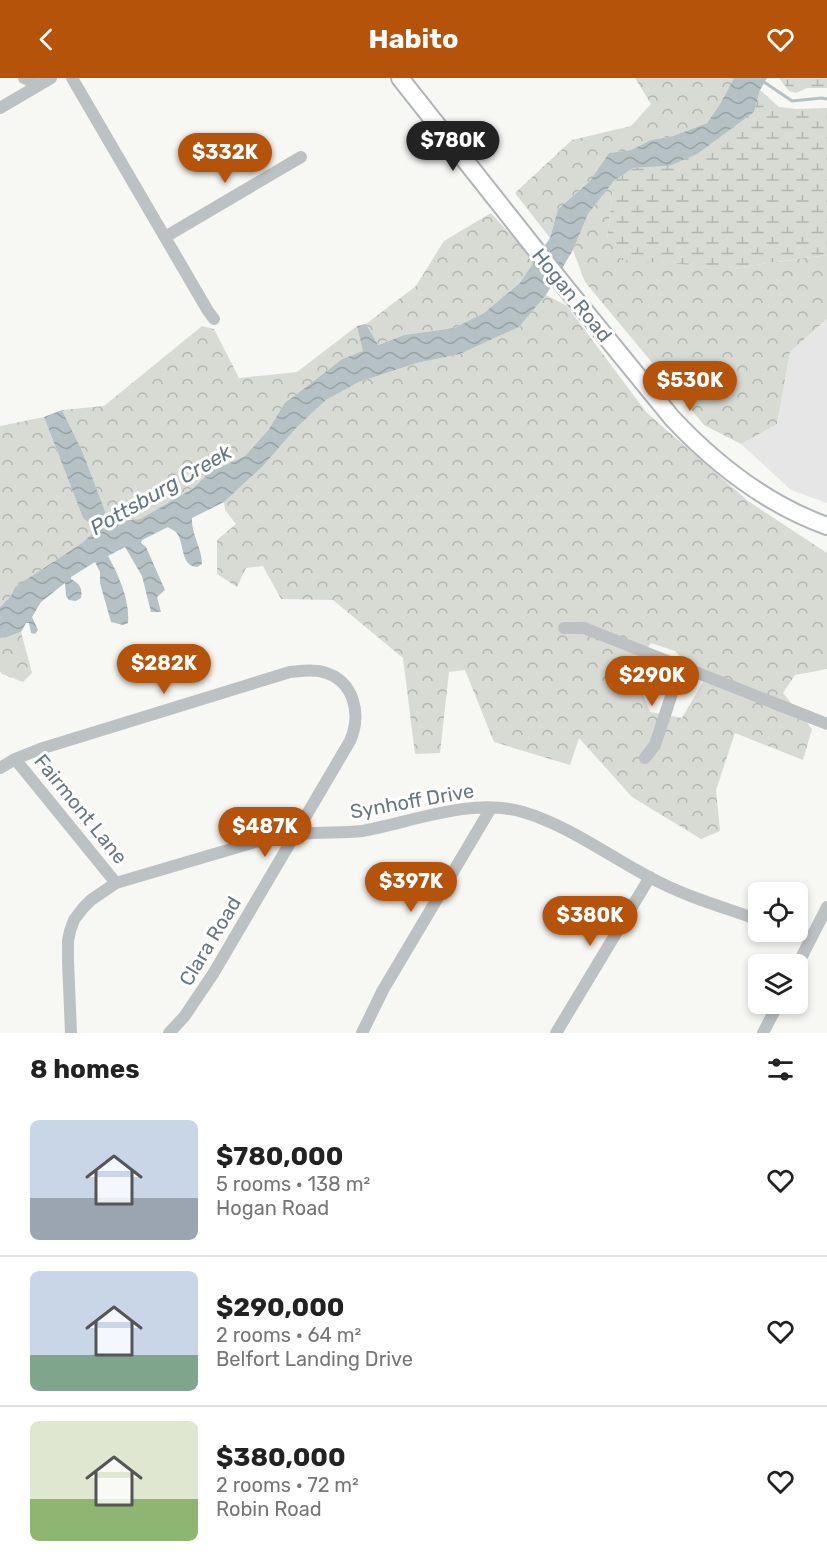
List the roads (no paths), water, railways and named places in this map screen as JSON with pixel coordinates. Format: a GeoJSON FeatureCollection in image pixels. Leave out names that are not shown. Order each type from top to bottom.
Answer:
{"type":"FeatureCollection","features":[{"type":"Feature","properties":{"kind":"main road","name":"Hogan Road"},"geometry":{"type":"LineString","coordinates":[[400,78],[672,418],[704,450],[749,487],[774,503],[827,526]]}},
{"type":"Feature","properties":{"kind":"street"},"geometry":{"type":"LineString","coordinates":[[24,78],[38,85]]}},
{"type":"Feature","properties":{"kind":"street"},"geometry":{"type":"LineString","coordinates":[[0,108],[51,78]]}},
{"type":"Feature","properties":{"kind":"street"},"geometry":{"type":"LineString","coordinates":[[72,78],[214,319]]}},
{"type":"Feature","properties":{"kind":"street"},"geometry":{"type":"LineString","coordinates":[[165,237],[300,157]]}},
{"type":"Feature","properties":{"kind":"street"},"geometry":{"type":"LineString","coordinates":[[564,628],[584,628],[827,724]]}},
{"type":"Feature","properties":{"kind":"street"},"geometry":{"type":"LineString","coordinates":[[645,758],[655,745],[681,666]]}},
{"type":"Feature","properties":{"kind":"street","name":"Clara Road"},"geometry":{"type":"LineString","coordinates":[[15,759],[40,749],[290,672],[314,670],[324,672],[335,677],[350,692],[356,712],[355,731],[350,741],[196,1001],[169,1033]]}},
{"type":"Feature","properties":{"kind":"street"},"geometry":{"type":"LineString","coordinates":[[0,768],[15,759]]}},
{"type":"Feature","properties":{"kind":"street","name":"Fairmont Lane"},"geometry":{"type":"LineString","coordinates":[[15,759],[116,883]]}},
{"type":"Feature","properties":{"kind":"street"},"geometry":{"type":"LineString","coordinates":[[362,1033],[383,990],[491,808]]}},
{"type":"Feature","properties":{"kind":"street","name":"Synhoff Drive"},"geometry":{"type":"LineString","coordinates":[[71,1033],[68,961],[70,931],[74,920],[91,900],[116,883],[262,840],[296,834],[346,833],[448,812],[491,808],[522,812],[571,832],[678,892],[748,916]]}},
{"type":"Feature","properties":{"kind":"street"},"geometry":{"type":"LineString","coordinates":[[556,1033],[650,878]]}},
{"type":"Feature","properties":{"kind":"street"},"geometry":{"type":"LineString","coordinates":[[803,954],[827,907]]}},
{"type":"Feature","properties":{"kind":"street"},"geometry":{"type":"LineString","coordinates":[[763,1033],[773,1014]]}},
{"type":"Feature","properties":{"kind":"water"},"geometry":{"type":"Polygon","coordinates":[[[734,78],[767,78],[760,90],[754,112],[697,154],[669,166],[633,168],[614,181],[588,214],[573,250],[546,295],[519,327],[460,354],[417,363],[359,382],[326,400],[297,427],[263,466],[224,502],[192,518],[193,530],[202,558],[202,564],[197,567],[188,563],[179,537],[168,527],[142,540],[141,543],[146,547],[165,590],[157,597],[161,612],[151,612],[142,576],[125,547],[108,556],[120,580],[127,606],[128,623],[123,625],[111,622],[100,583],[100,572],[95,562],[71,577],[80,586],[81,598],[76,601],[69,600],[66,596],[65,583],[41,602],[32,617],[38,630],[35,634],[31,633],[29,623],[26,623],[21,632],[0,638],[0,607],[11,596],[15,587],[82,543],[93,533],[94,527],[83,518],[44,417],[62,410],[83,453],[109,522],[140,519],[192,489],[210,472],[245,456],[269,429],[284,404],[342,359],[363,351],[357,326],[366,324],[378,345],[404,335],[454,328],[484,313],[520,283],[550,238],[558,209],[589,182],[609,153],[631,150],[651,140],[673,136],[707,123],[734,78]]]}},
{"type":"Feature","properties":{"kind":"waterway"},"geometry":{"type":"LineString","coordinates":[[764,82],[792,101],[827,99]]}},
{"type":"Feature","properties":{"kind":"water label","name":"Pottsburg Creek"},"geometry":{"type":"Point","coordinates":[161,490]}}]}
